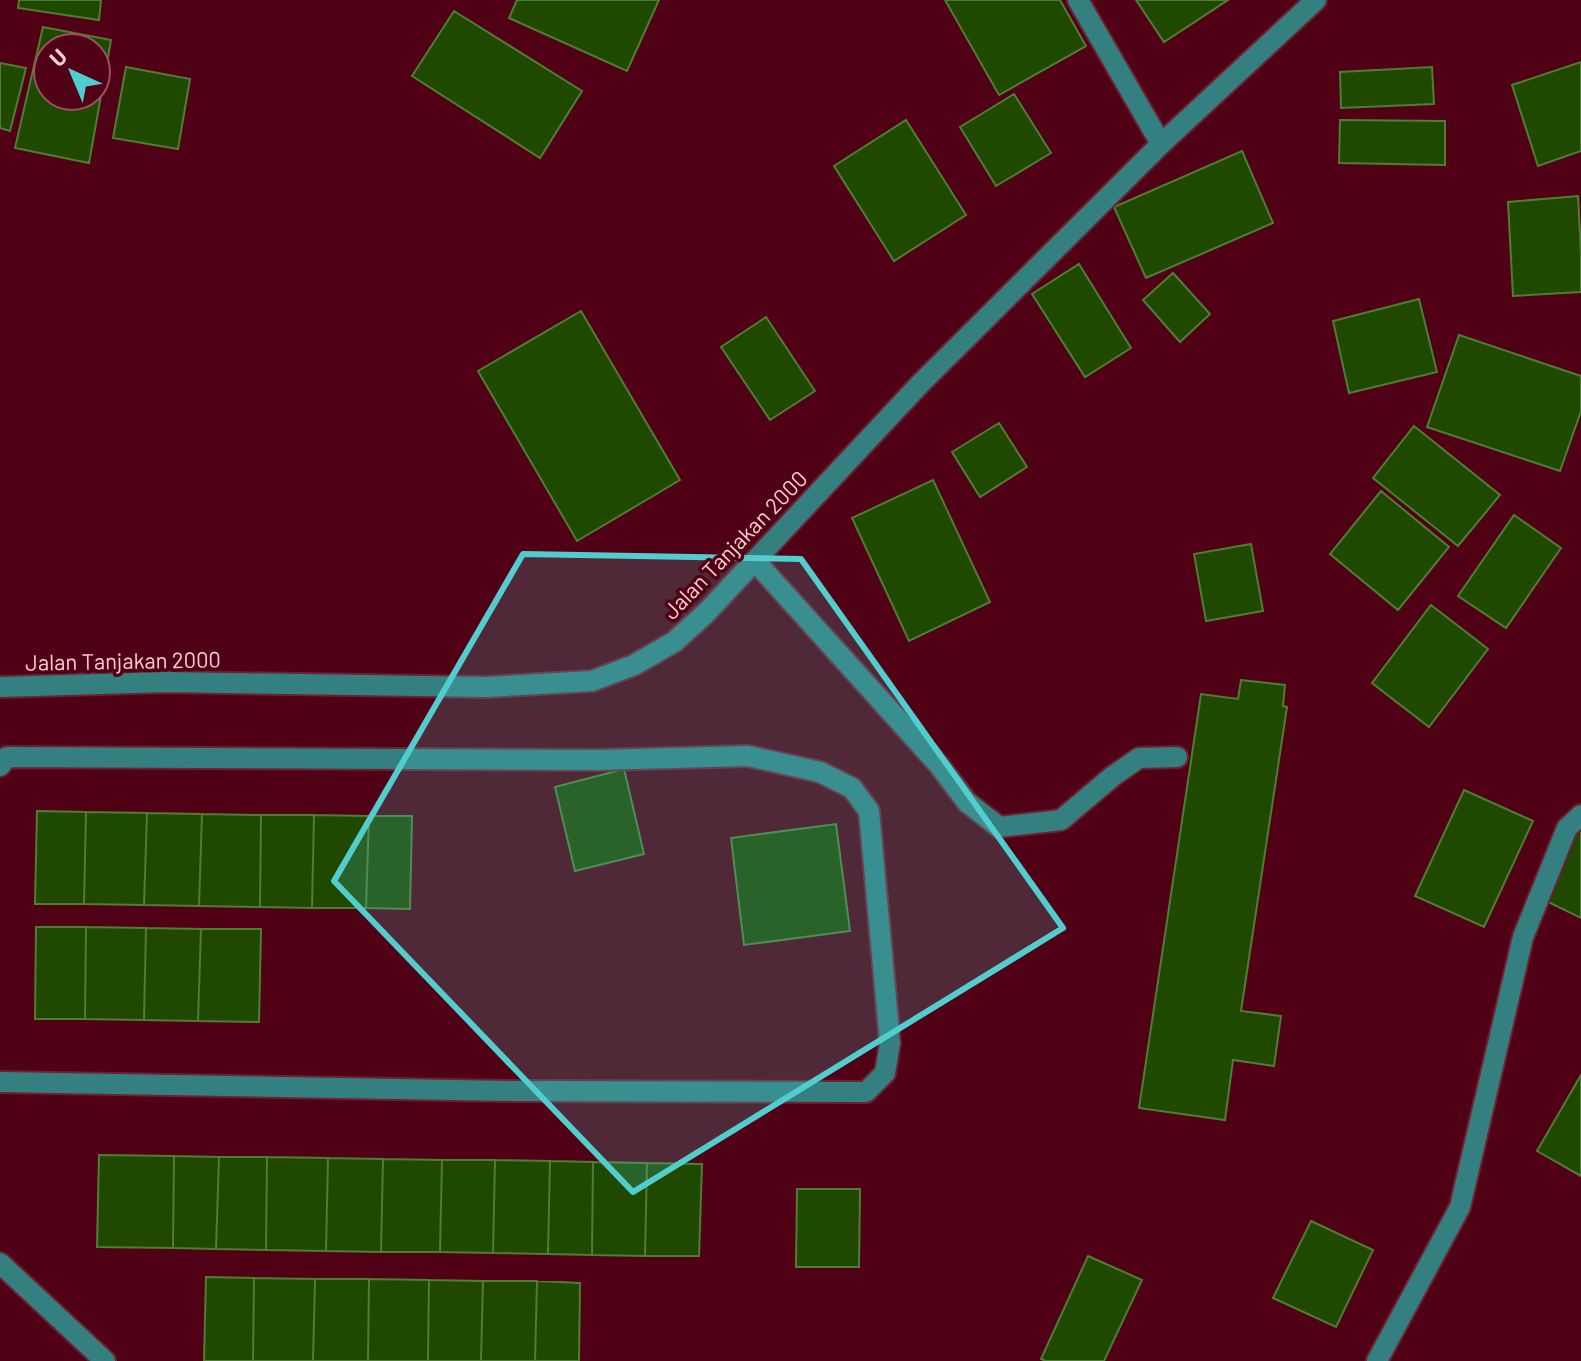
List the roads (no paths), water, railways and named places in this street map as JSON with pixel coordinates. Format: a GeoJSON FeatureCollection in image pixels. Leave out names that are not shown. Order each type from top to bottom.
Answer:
{"type":"FeatureCollection","features":[{"type":"Feature","properties":{"kind":"street"},"geometry":{"type":"LineString","coordinates":[[1078,0],[1161,144]]}},
{"type":"Feature","properties":{"kind":"street","name":"Jalan Tanjakan 2000"},"geometry":{"type":"LineString","coordinates":[[0,687],[166,682],[486,687],[592,681],[634,665],[674,642],[706,613],[919,385],[1161,144],[1316,0]]}},
{"type":"Feature","properties":{"kind":"street"},"geometry":{"type":"LineString","coordinates":[[755,561],[939,765],[967,802],[999,827],[1061,820],[1139,758],[1177,757]]}},
{"type":"Feature","properties":{"kind":"street"},"geometry":{"type":"LineString","coordinates":[[0,766],[7,757],[597,760],[748,756],[820,772],[852,788],[869,811],[890,1043],[885,1073],[866,1092],[516,1091],[0,1082]]}},
{"type":"Feature","properties":{"kind":"street"},"geometry":{"type":"LineString","coordinates":[[1377,1361],[1460,1207],[1523,937],[1567,828],[1581,815]]}},
{"type":"Feature","properties":{"kind":"street"},"geometry":{"type":"LineString","coordinates":[[0,1263],[105,1361]]}}]}
